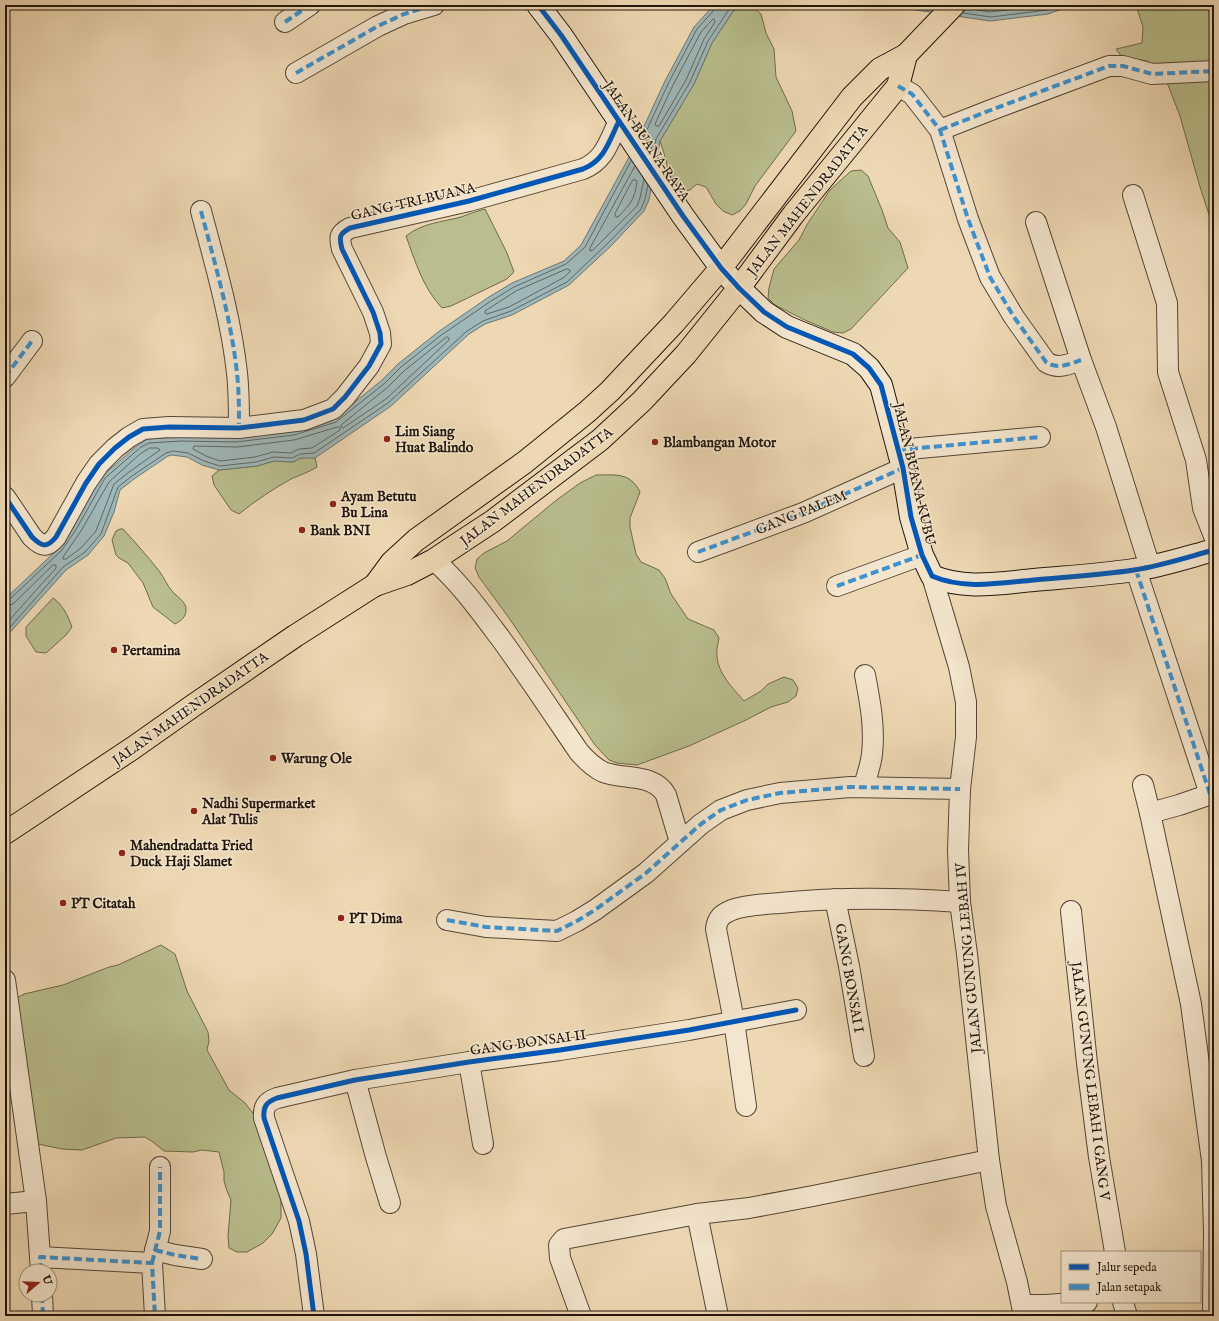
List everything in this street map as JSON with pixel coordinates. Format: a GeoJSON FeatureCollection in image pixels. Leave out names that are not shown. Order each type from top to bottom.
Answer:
{"type":"FeatureCollection","features":[{"type":"Feature","properties":{"kind":"highway","name":"JALAN MAHENDRADATTA"},"geometry":{"type":"LineString","coordinates":[[375,585],[392,562],[416,540],[525,462],[587,412],[610,391],[674,324],[721,268],[852,97],[880,69],[913,48],[954,5]]}},
{"type":"Feature","properties":{"kind":"highway","name":"JALAN MAHENDRADATTA"},"geometry":{"type":"LineString","coordinates":[[5,833],[133,748],[282,645],[375,585],[407,574],[434,560],[492,521],[600,440],[642,401],[686,354],[739,288],[793,215],[898,86],[913,48]]}},
{"type":"Feature","properties":{"kind":"street"},"geometry":{"type":"LineString","coordinates":[[285,22],[310,5]]}},
{"type":"Feature","properties":{"kind":"street"},"geometry":{"type":"LineString","coordinates":[[296,73],[378,26],[404,14],[434,5]]}},
{"type":"Feature","properties":{"kind":"street","name":"JALAN BUANA RAYA"},"geometry":{"type":"LineString","coordinates":[[538,5],[561,35],[683,216],[721,268],[739,288]]}},
{"type":"Feature","properties":{"kind":"street"},"geometry":{"type":"LineString","coordinates":[[940,130],[1109,66],[1124,66],[1152,74],[1214,71]]}},
{"type":"Feature","properties":{"kind":"street"},"geometry":{"type":"LineString","coordinates":[[898,86],[912,94],[940,130],[968,219],[990,277],[1014,317],[1046,362],[1054,367],[1081,360]]}},
{"type":"Feature","properties":{"kind":"street","name":"GANG TRI BUANA"},"geometry":{"type":"LineString","coordinates":[[5,497],[37,543],[43,545],[47,544],[52,542],[56,537],[98,464],[114,448],[143,429],[169,427],[239,428],[304,420],[333,409],[345,397],[369,366],[381,344],[380,333],[373,312],[348,264],[342,249],[340,239],[343,232],[350,228],[469,201],[583,169],[592,165],[601,157],[621,125]]}},
{"type":"Feature","properties":{"kind":"street"},"geometry":{"type":"LineString","coordinates":[[1133,195],[1167,303],[1168,372],[1196,460],[1203,508],[1214,536]]}},
{"type":"Feature","properties":{"kind":"street"},"geometry":{"type":"LineString","coordinates":[[201,211],[224,299],[231,337],[237,374],[239,428]]}},
{"type":"Feature","properties":{"kind":"street"},"geometry":{"type":"LineString","coordinates":[[1036,222],[1081,360],[1108,434],[1143,568],[1212,794],[1150,813]]}},
{"type":"Feature","properties":{"kind":"street","name":"JALAN BUANA KUBU"},"geometry":{"type":"LineString","coordinates":[[739,288],[764,312],[787,327],[853,354],[869,368],[881,384],[901,459],[911,517],[922,555],[932,576]]}},
{"type":"Feature","properties":{"kind":"street"},"geometry":{"type":"LineString","coordinates":[[5,377],[32,341]]}},
{"type":"Feature","properties":{"kind":"street","name":"GANG PALEM"},"geometry":{"type":"LineString","coordinates":[[698,552],[803,513],[901,459],[1040,437]]}},
{"type":"Feature","properties":{"kind":"street"},"geometry":{"type":"LineString","coordinates":[[932,576],[961,584],[986,584],[1107,574],[1143,568],[1214,550]]}},
{"type":"Feature","properties":{"kind":"street"},"geometry":{"type":"LineString","coordinates":[[837,586],[922,555]]}},
{"type":"Feature","properties":{"kind":"street"},"geometry":{"type":"LineString","coordinates":[[434,560],[459,584],[477,607],[513,656],[578,752],[589,763],[603,772],[648,781],[663,790],[666,795],[680,842]]}},
{"type":"Feature","properties":{"kind":"street","name":"JALAN GUNUNG LEBAH IV"},"geometry":{"type":"LineString","coordinates":[[932,576],[958,667],[966,702],[966,737],[960,789],[958,850],[960,902],[989,1160],[996,1206],[1018,1282],[1023,1311]]}},
{"type":"Feature","properties":{"kind":"street"},"geometry":{"type":"LineString","coordinates":[[864,787],[872,755],[873,738],[871,705],[865,675]]}},
{"type":"Feature","properties":{"kind":"street"},"geometry":{"type":"LineString","coordinates":[[1143,785],[1190,1004],[1212,1161],[1214,1233],[1209,1306]]}},
{"type":"Feature","properties":{"kind":"street"},"geometry":{"type":"LineString","coordinates":[[447,920],[486,927],[557,930],[577,922],[646,873],[701,824],[721,810],[747,800],[780,793],[850,787],[960,789]]}},
{"type":"Feature","properties":{"kind":"street"},"geometry":{"type":"LineString","coordinates":[[746,1106],[734,1021],[716,929],[716,922],[720,917],[733,909],[761,904],[835,900],[937,900],[960,902]]}},
{"type":"Feature","properties":{"kind":"street","name":"GANG BONSAI I"},"geometry":{"type":"LineString","coordinates":[[835,900],[849,966],[864,1056]]}},
{"type":"Feature","properties":{"kind":"street","name":"JALAN GUNUNG LEBAH I GANG V"},"geometry":{"type":"LineString","coordinates":[[1071,910],[1087,1064],[1099,1157],[1115,1251]]}},
{"type":"Feature","properties":{"kind":"street"},"geometry":{"type":"LineString","coordinates":[[5,980],[36,1201],[40,1263]]}},
{"type":"Feature","properties":{"kind":"street","name":"GANG BONSAI II"},"geometry":{"type":"LineString","coordinates":[[314,1316],[306,1254],[299,1221],[264,1118],[263,1110],[265,1105],[270,1100],[355,1080],[690,1030],[796,1010]]}},
{"type":"Feature","properties":{"kind":"street"},"geometry":{"type":"LineString","coordinates":[[469,1062],[483,1144]]}},
{"type":"Feature","properties":{"kind":"street"},"geometry":{"type":"LineString","coordinates":[[355,1080],[390,1203]]}},
{"type":"Feature","properties":{"kind":"street"},"geometry":{"type":"LineString","coordinates":[[581,1316],[560,1258],[559,1245],[564,1240],[697,1214],[749,1208],[813,1196],[989,1160]]}},
{"type":"Feature","properties":{"kind":"street"},"geometry":{"type":"LineString","coordinates":[[155,1316],[153,1256],[160,1231],[160,1167]]}},
{"type":"Feature","properties":{"kind":"street"},"geometry":{"type":"LineString","coordinates":[[5,1204],[36,1201]]}},
{"type":"Feature","properties":{"kind":"street"},"geometry":{"type":"LineString","coordinates":[[697,1214],[718,1316]]}},
{"type":"Feature","properties":{"kind":"street"},"geometry":{"type":"LineString","coordinates":[[54,1263],[175,1255],[202,1258]]}},
{"type":"Feature","properties":{"kind":"street"},"geometry":{"type":"LineString","coordinates":[[42,1303],[43,1316]]}},
{"type":"Feature","properties":{"kind":"street"},"geometry":{"type":"LineString","coordinates":[[1023,1311],[1080,1303]]}},
{"type":"Feature","properties":{"kind":"street"},"geometry":{"type":"LineString","coordinates":[[1123,1303],[1127,1316]]}},
{"type":"Feature","properties":{"kind":"green space"},"geometry":{"type":"Polygon","coordinates":[[[1136,5],[1214,5],[1214,230],[1180,116],[1168,85],[1148,61],[1122,57],[1116,49],[1142,43],[1143,27],[1136,5]]]}},
{"type":"Feature","properties":{"kind":"green space"},"geometry":{"type":"Polygon","coordinates":[[[745,7],[754,8],[761,14],[766,33],[774,49],[776,77],[792,111],[796,131],[755,186],[746,204],[740,211],[732,215],[723,211],[716,204],[706,187],[697,184],[690,190],[681,191],[669,176],[660,141],[694,84],[712,43],[734,10],[745,7]]]}},
{"type":"Feature","properties":{"kind":"green space"},"geometry":{"type":"Polygon","coordinates":[[[861,170],[868,176],[888,228],[900,242],[908,268],[851,329],[843,333],[833,332],[775,305],[768,298],[769,288],[774,269],[799,240],[808,223],[830,190],[851,171],[861,170]]]}},
{"type":"Feature","properties":{"kind":"green space"},"geometry":{"type":"Polygon","coordinates":[[[485,209],[507,253],[514,272],[507,279],[451,306],[442,308],[435,300],[425,283],[416,264],[406,236],[419,228],[485,209]]]}},
{"type":"Feature","properties":{"kind":"green space"},"geometry":{"type":"Polygon","coordinates":[[[301,458],[315,458],[317,467],[291,479],[239,514],[231,510],[214,485],[212,476],[219,470],[257,466],[274,461],[293,462],[301,458]]]}},
{"type":"Feature","properties":{"kind":"green space"},"geometry":{"type":"Polygon","coordinates":[[[596,475],[622,476],[632,481],[640,492],[630,518],[630,527],[636,554],[641,562],[659,570],[665,578],[671,594],[688,619],[714,630],[719,638],[717,654],[720,669],[731,686],[744,701],[761,691],[768,684],[784,677],[793,680],[798,688],[796,696],[788,702],[771,707],[689,746],[637,765],[617,763],[609,760],[595,745],[509,618],[479,577],[475,568],[477,559],[484,553],[507,541],[554,502],[580,483],[596,475]]]}},
{"type":"Feature","properties":{"kind":"green space"},"geometry":{"type":"Polygon","coordinates":[[[123,529],[142,550],[160,572],[172,591],[185,604],[185,615],[177,623],[175,624],[153,607],[143,583],[128,563],[116,555],[112,540],[116,531],[123,529]]]}},
{"type":"Feature","properties":{"kind":"green space"},"geometry":{"type":"Polygon","coordinates":[[[53,598],[65,611],[72,627],[66,635],[46,653],[36,652],[26,636],[26,627],[53,598]]]}},
{"type":"Feature","properties":{"kind":"green space"},"geometry":{"type":"Polygon","coordinates":[[[161,945],[175,954],[187,991],[208,1032],[209,1041],[207,1050],[229,1090],[245,1103],[256,1117],[281,1199],[281,1218],[272,1234],[263,1243],[247,1252],[237,1252],[229,1248],[228,1236],[231,1200],[224,1181],[224,1172],[219,1152],[202,1150],[193,1152],[164,1151],[145,1137],[116,1138],[82,1150],[62,1149],[33,1143],[15,999],[24,994],[63,985],[118,965],[161,945]]]}},
{"type":"Feature","properties":{"kind":"water"},"geometry":{"type":"Polygon","coordinates":[[[714,5],[740,5],[734,10],[712,43],[694,84],[660,141],[649,200],[644,211],[611,246],[569,285],[512,315],[485,324],[469,334],[391,406],[315,458],[301,458],[293,462],[274,461],[257,466],[219,470],[202,465],[187,457],[172,455],[168,456],[120,490],[114,512],[104,536],[88,555],[66,570],[5,638],[5,599],[59,548],[102,476],[139,444],[148,439],[180,437],[236,438],[293,431],[334,419],[438,332],[512,283],[564,261],[581,245],[633,150],[665,81],[694,27],[714,5]]]}},
{"type":"Feature","properties":{"kind":"water"},"geometry":{"type":"Polygon","coordinates":[[[906,5],[1073,5],[1048,14],[990,21],[916,10],[906,5]]]}},
{"type":"Feature","properties":{"kind":"marked path"},"geometry":{"type":"LineString","coordinates":[[285,22],[310,5]]}},
{"type":"Feature","properties":{"kind":"marked path"},"geometry":{"type":"LineString","coordinates":[[296,73],[378,26],[404,14],[434,5]]}},
{"type":"Feature","properties":{"kind":"marked path"},"geometry":{"type":"LineString","coordinates":[[940,130],[1109,66],[1123,66],[1152,74],[1214,71]]}},
{"type":"Feature","properties":{"kind":"marked path"},"geometry":{"type":"LineString","coordinates":[[898,86],[912,94],[940,130],[968,219],[990,277],[1014,317],[1046,362],[1059,366],[1081,360]]}},
{"type":"Feature","properties":{"kind":"marked path"},"geometry":{"type":"LineString","coordinates":[[201,211],[231,332],[238,380],[239,428]]}},
{"type":"Feature","properties":{"kind":"marked path"},"geometry":{"type":"LineString","coordinates":[[5,377],[32,341]]}},
{"type":"Feature","properties":{"kind":"marked path"},"geometry":{"type":"LineString","coordinates":[[898,450],[1040,437]]}},
{"type":"Feature","properties":{"kind":"marked path"},"geometry":{"type":"LineString","coordinates":[[698,552],[803,513],[903,468]]}},
{"type":"Feature","properties":{"kind":"marked path"},"geometry":{"type":"LineString","coordinates":[[837,586],[922,555]]}},
{"type":"Feature","properties":{"kind":"marked path"},"geometry":{"type":"LineString","coordinates":[[1136,570],[1210,794]]}},
{"type":"Feature","properties":{"kind":"marked path"},"geometry":{"type":"LineString","coordinates":[[447,920],[486,927],[557,931],[595,910],[646,873],[701,824],[721,810],[747,800],[780,793],[850,787],[960,789]]}},
{"type":"Feature","properties":{"kind":"marked path"},"geometry":{"type":"LineString","coordinates":[[152,1263],[160,1231],[160,1167]]}},
{"type":"Feature","properties":{"kind":"marked path"},"geometry":{"type":"LineString","coordinates":[[155,1250],[202,1259]]}},
{"type":"Feature","properties":{"kind":"marked path"},"geometry":{"type":"LineString","coordinates":[[40,1263],[40,1257],[152,1263],[155,1316]]}},
{"type":"Feature","properties":{"kind":"marked path"},"geometry":{"type":"LineString","coordinates":[[42,1303],[43,1316]]}},
{"type":"Feature","properties":{"kind":"cycle path"},"geometry":{"type":"LineString","coordinates":[[538,5],[561,35],[683,216],[721,268],[739,288],[764,312],[787,327],[853,354],[869,368],[881,385],[903,468],[911,517],[922,555],[932,576],[957,583],[969,584],[995,584],[1084,576],[1144,568],[1214,550]]}},
{"type":"Feature","properties":{"kind":"cycle path"},"geometry":{"type":"LineString","coordinates":[[5,497],[32,537],[44,545],[50,543],[56,537],[86,483],[99,464],[115,448],[129,437],[143,429],[169,427],[239,428],[304,420],[333,409],[345,397],[369,366],[381,344],[380,333],[373,312],[342,249],[340,242],[342,234],[350,228],[469,201],[583,169],[596,161],[606,149],[619,121]]}},
{"type":"Feature","properties":{"kind":"cycle path"},"geometry":{"type":"LineString","coordinates":[[314,1316],[306,1254],[299,1221],[264,1118],[266,1105],[270,1101],[277,1098],[355,1080],[689,1030],[796,1010]]}},
{"type":"Feature","properties":{"kind":"place","name":"Lim Siang Huat Balindo"},"geometry":{"type":"Point","coordinates":[387,439]}},
{"type":"Feature","properties":{"kind":"place","name":"Blambangan Motor"},"geometry":{"type":"Point","coordinates":[655,442]}},
{"type":"Feature","properties":{"kind":"place","name":"Ayam Betutu Bu Lina"},"geometry":{"type":"Point","coordinates":[333,504]}},
{"type":"Feature","properties":{"kind":"place","name":"Bank BNI"},"geometry":{"type":"Point","coordinates":[302,530]}},
{"type":"Feature","properties":{"kind":"place","name":"Pertamina"},"geometry":{"type":"Point","coordinates":[114,650]}},
{"type":"Feature","properties":{"kind":"place","name":"Warung Ole"},"geometry":{"type":"Point","coordinates":[273,758]}},
{"type":"Feature","properties":{"kind":"place","name":"Nadhi Supermarket Alat Tulis"},"geometry":{"type":"Point","coordinates":[194,811]}},
{"type":"Feature","properties":{"kind":"place","name":"Mahendradatta Fried Duck Haji Slamet"},"geometry":{"type":"Point","coordinates":[122,853]}},
{"type":"Feature","properties":{"kind":"place","name":"PT Citatah"},"geometry":{"type":"Point","coordinates":[63,903]}},
{"type":"Feature","properties":{"kind":"place","name":"PT Dima"},"geometry":{"type":"Point","coordinates":[341,918]}}]}
